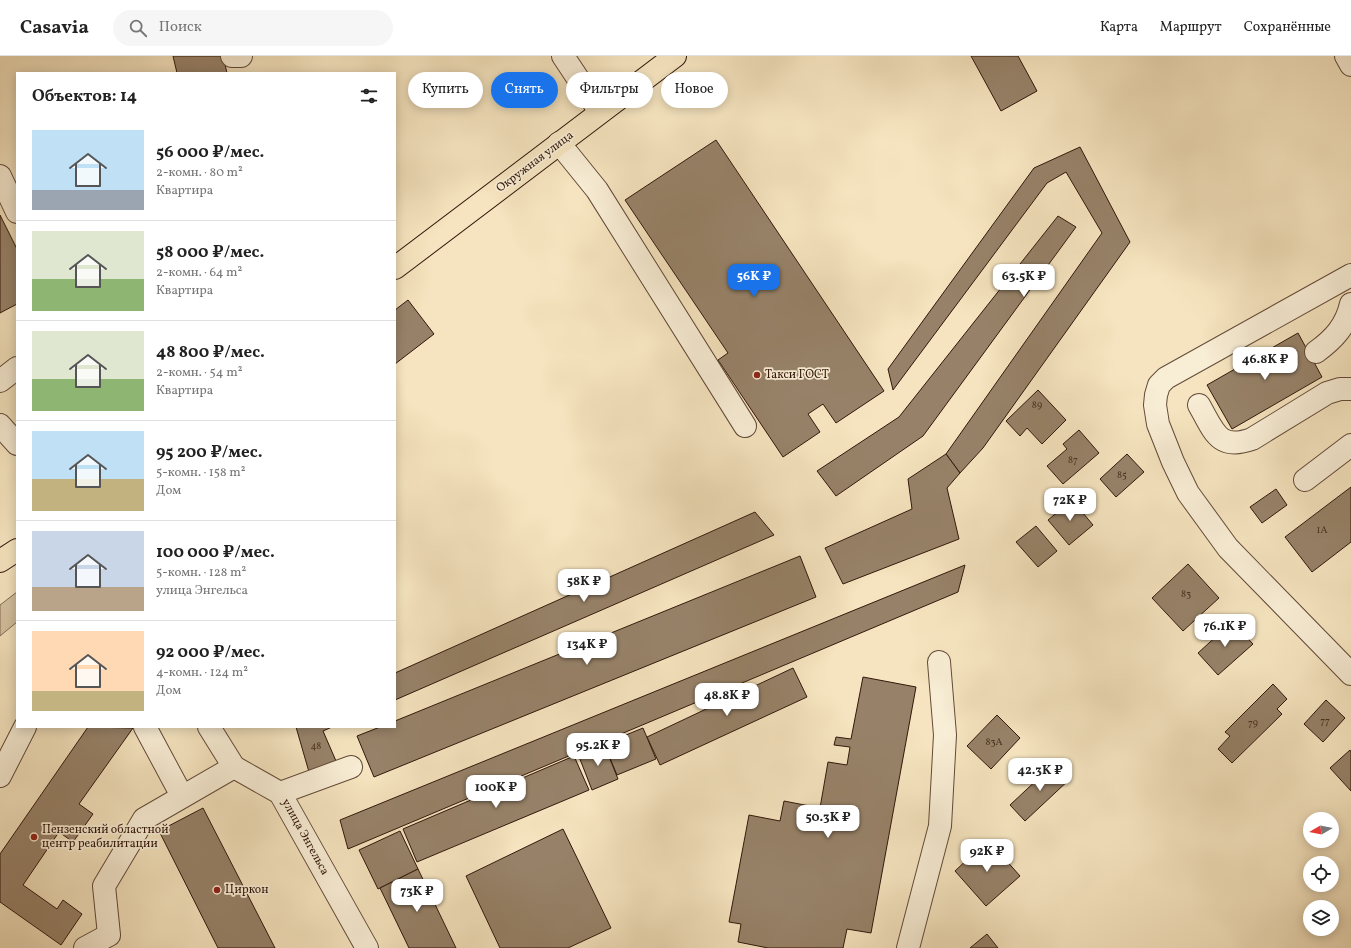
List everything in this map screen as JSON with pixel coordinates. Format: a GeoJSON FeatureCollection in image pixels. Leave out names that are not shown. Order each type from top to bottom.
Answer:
{"type":"FeatureCollection","features":[{"type":"Feature","properties":{"kind":"main road","name":"Окружная улица"},"geometry":{"type":"LineString","coordinates":[[396,267],[675,56]]}},
{"type":"Feature","properties":{"kind":"main road"},"geometry":{"type":"LineString","coordinates":[[0,562],[16,551]]}},
{"type":"Feature","properties":{"kind":"street"},"geometry":{"type":"LineString","coordinates":[[232,56],[241,56]]}},
{"type":"Feature","properties":{"kind":"street"},"geometry":{"type":"LineString","coordinates":[[563,56],[600,112]]}},
{"type":"Feature","properties":{"kind":"street"},"geometry":{"type":"LineString","coordinates":[[1346,56],[1351,65]]}},
{"type":"Feature","properties":{"kind":"street"},"geometry":{"type":"LineString","coordinates":[[559,143],[597,190],[745,426]]}},
{"type":"Feature","properties":{"kind":"street"},"geometry":{"type":"LineString","coordinates":[[0,176],[16,210]]}},
{"type":"Feature","properties":{"kind":"street"},"geometry":{"type":"LineString","coordinates":[[1351,275],[1166,378],[1159,385],[1154,405],[1158,424],[1173,462],[1188,493],[1224,542],[1351,674]]}},
{"type":"Feature","properties":{"kind":"street"},"geometry":{"type":"LineString","coordinates":[[1316,352],[1331,341],[1341,330],[1349,314],[1351,304]]}},
{"type":"Feature","properties":{"kind":"street"},"geometry":{"type":"LineString","coordinates":[[0,382],[16,369]]}},
{"type":"Feature","properties":{"kind":"street"},"geometry":{"type":"LineString","coordinates":[[1199,406],[1219,438],[1230,443],[1242,443],[1252,439],[1327,394],[1340,389],[1351,389]]}},
{"type":"Feature","properties":{"kind":"street"},"geometry":{"type":"LineString","coordinates":[[1305,480],[1351,444]]}},
{"type":"Feature","properties":{"kind":"street"},"geometry":{"type":"LineString","coordinates":[[908,948],[940,826],[945,734],[939,662]]}},
{"type":"Feature","properties":{"kind":"street"},"geometry":{"type":"LineString","coordinates":[[0,776],[24,728]]}},
{"type":"Feature","properties":{"kind":"street"},"geometry":{"type":"LineString","coordinates":[[146,728],[182,796]]}},
{"type":"Feature","properties":{"kind":"street","name":"улица Энгельса"},"geometry":{"type":"LineString","coordinates":[[210,728],[234,767],[280,793],[367,948]]}},
{"type":"Feature","properties":{"kind":"street"},"geometry":{"type":"LineString","coordinates":[[85,948],[109,935],[104,886],[144,819],[182,796],[194,792],[234,767]]}},
{"type":"Feature","properties":{"kind":"street"},"geometry":{"type":"LineString","coordinates":[[280,793],[351,767]]}},
{"type":"Feature","properties":{"kind":"shaded area"},"geometry":{"type":"Polygon","coordinates":[[[16,593],[16,623],[0,636],[0,605],[16,593]]]}},
{"type":"Feature","properties":{"kind":"building"},"geometry":{"type":"Polygon","coordinates":[[[173,56],[223,56],[227,72],[177,72],[173,56]]]}},
{"type":"Feature","properties":{"kind":"building"},"geometry":{"type":"Polygon","coordinates":[[[971,56],[1018,56],[1037,91],[1001,111],[971,56]]]}},
{"type":"Feature","properties":{"kind":"building"},"geometry":{"type":"Polygon","coordinates":[[[716,140],[884,391],[836,423],[823,404],[808,414],[820,432],[783,457],[718,360],[728,353],[625,200],[716,140]]]}},
{"type":"Feature","properties":{"kind":"building"},"geometry":{"type":"Polygon","coordinates":[[[1080,147],[1130,242],[983,448],[960,473],[946,454],[1102,233],[1066,172],[1047,183],[893,390],[888,369],[1034,168],[1080,147]]]}},
{"type":"Feature","properties":{"kind":"building"},"geometry":{"type":"Polygon","coordinates":[[[0,215],[16,247],[16,305],[0,313],[0,215]]]}},
{"type":"Feature","properties":{"kind":"building"},"geometry":{"type":"Polygon","coordinates":[[[1058,216],[1076,227],[923,436],[836,496],[817,471],[899,417],[1058,216]]]}},
{"type":"Feature","properties":{"kind":"building"},"geometry":{"type":"Polygon","coordinates":[[[408,300],[434,334],[396,363],[396,309],[408,300]]]}},
{"type":"Feature","properties":{"kind":"building"},"geometry":{"type":"Polygon","coordinates":[[[1298,333],[1322,377],[1232,429],[1207,385],[1298,333]]]}},
{"type":"Feature","properties":{"kind":"building"},"geometry":{"type":"Polygon","coordinates":[[[1038,390],[1066,420],[1042,444],[1027,428],[1020,436],[1006,421],[1038,390]]]}},
{"type":"Feature","properties":{"kind":"building"},"geometry":{"type":"Polygon","coordinates":[[[1079,430],[1099,453],[1063,484],[1047,466],[1067,449],[1063,444],[1079,430]]]}},
{"type":"Feature","properties":{"kind":"building"},"geometry":{"type":"Polygon","coordinates":[[[946,454],[960,473],[947,488],[959,539],[843,584],[825,548],[912,509],[908,479],[946,454]]]}},
{"type":"Feature","properties":{"kind":"building"},"geometry":{"type":"Polygon","coordinates":[[[1127,454],[1144,472],[1116,497],[1100,479],[1127,454]]]}},
{"type":"Feature","properties":{"kind":"building"},"geometry":{"type":"Polygon","coordinates":[[[1351,487],[1351,542],[1312,572],[1285,537],[1351,487]]]}},
{"type":"Feature","properties":{"kind":"building"},"geometry":{"type":"Polygon","coordinates":[[[1276,489],[1287,505],[1262,523],[1250,507],[1276,489]]]}},
{"type":"Feature","properties":{"kind":"building"},"geometry":{"type":"Polygon","coordinates":[[[1072,500],[1093,525],[1069,545],[1048,520],[1072,500]]]}},
{"type":"Feature","properties":{"kind":"building"},"geometry":{"type":"Polygon","coordinates":[[[755,512],[774,535],[396,700],[396,673],[755,512]]]}},
{"type":"Feature","properties":{"kind":"building"},"geometry":{"type":"Polygon","coordinates":[[[1036,526],[1057,551],[1038,567],[1016,542],[1036,526]]]}},
{"type":"Feature","properties":{"kind":"building"},"geometry":{"type":"Polygon","coordinates":[[[800,556],[816,597],[374,777],[357,736],[377,728],[396,728],[396,721],[800,556]]]}},
{"type":"Feature","properties":{"kind":"building"},"geometry":{"type":"Polygon","coordinates":[[[1188,564],[1219,598],[1183,631],[1152,598],[1188,564]]]}},
{"type":"Feature","properties":{"kind":"building"},"geometry":{"type":"Polygon","coordinates":[[[965,565],[958,592],[348,849],[340,820],[965,565]]]}},
{"type":"Feature","properties":{"kind":"building"},"geometry":{"type":"Polygon","coordinates":[[[1232,622],[1253,644],[1218,675],[1198,653],[1232,622]]]}},
{"type":"Feature","properties":{"kind":"building"},"geometry":{"type":"Polygon","coordinates":[[[793,668],[807,697],[660,765],[647,737],[793,668]]]}},
{"type":"Feature","properties":{"kind":"building"},"geometry":{"type":"Polygon","coordinates":[[[863,677],[916,687],[871,933],[847,929],[843,948],[768,948],[738,942],[741,924],[729,922],[749,815],[780,821],[784,801],[820,808],[828,762],[847,765],[850,747],[834,745],[836,737],[851,739],[863,677]]]}},
{"type":"Feature","properties":{"kind":"building"},"geometry":{"type":"Polygon","coordinates":[[[1273,684],[1287,699],[1277,709],[1282,714],[1232,763],[1218,749],[1230,736],[1225,732],[1273,684]]]}},
{"type":"Feature","properties":{"kind":"building"},"geometry":{"type":"Polygon","coordinates":[[[1326,700],[1345,718],[1323,742],[1304,724],[1326,700]]]}},
{"type":"Feature","properties":{"kind":"building"},"geometry":{"type":"Polygon","coordinates":[[[997,715],[1020,738],[991,769],[967,746],[997,715]]]}},
{"type":"Feature","properties":{"kind":"building","name":"Пензенский областной центр реабилитации"},"geometry":{"type":"Polygon","coordinates":[[[87,728],[133,728],[79,804],[93,814],[73,842],[59,832],[23,885],[57,909],[63,900],[82,914],[61,945],[0,902],[0,854],[87,728]]]}},
{"type":"Feature","properties":{"kind":"building"},"geometry":{"type":"Polygon","coordinates":[[[296,728],[330,728],[323,731],[336,761],[309,772],[296,728]]]}},
{"type":"Feature","properties":{"kind":"building"},"geometry":{"type":"Polygon","coordinates":[[[643,728],[656,759],[617,775],[604,744],[643,728]]]}},
{"type":"Feature","properties":{"kind":"building"},"geometry":{"type":"Polygon","coordinates":[[[604,744],[618,779],[592,790],[578,754],[604,744]]]}},
{"type":"Feature","properties":{"kind":"building"},"geometry":{"type":"Polygon","coordinates":[[[1350,750],[1351,752],[1351,791],[1330,768],[1350,750]]]}},
{"type":"Feature","properties":{"kind":"building"},"geometry":{"type":"Polygon","coordinates":[[[574,756],[589,790],[417,862],[403,829],[574,756]]]}},
{"type":"Feature","properties":{"kind":"building"},"geometry":{"type":"Polygon","coordinates":[[[1056,762],[1071,778],[1025,821],[1010,805],[1056,762]]]}},
{"type":"Feature","properties":{"kind":"building","name":"Циркон"},"geometry":{"type":"Polygon","coordinates":[[[203,808],[275,948],[218,948],[159,831],[203,808]]]}},
{"type":"Feature","properties":{"kind":"building"},"geometry":{"type":"Polygon","coordinates":[[[563,829],[611,928],[568,948],[500,948],[466,876],[563,829]]]}},
{"type":"Feature","properties":{"kind":"building"},"geometry":{"type":"Polygon","coordinates":[[[400,831],[418,869],[378,889],[359,850],[400,831]]]}},
{"type":"Feature","properties":{"kind":"building"},"geometry":{"type":"Polygon","coordinates":[[[988,840],[1020,876],[986,906],[955,871],[988,840]]]}},
{"type":"Feature","properties":{"kind":"building"},"geometry":{"type":"Polygon","coordinates":[[[418,869],[456,948],[409,948],[380,888],[418,869]]]}},
{"type":"Feature","properties":{"kind":"building"},"geometry":{"type":"Polygon","coordinates":[[[987,934],[998,948],[970,948],[987,934]]]}},
{"type":"Feature","properties":{"kind":"place","name":"Такси ГОСТ"},"geometry":{"type":"Point","coordinates":[757,375]}},
{"type":"Feature","properties":{"kind":"place","name":"Пензенский областной центр реабилитации"},"geometry":{"type":"Point","coordinates":[34,837]}},
{"type":"Feature","properties":{"kind":"place","name":"Циркон"},"geometry":{"type":"Point","coordinates":[217,890]}}]}
